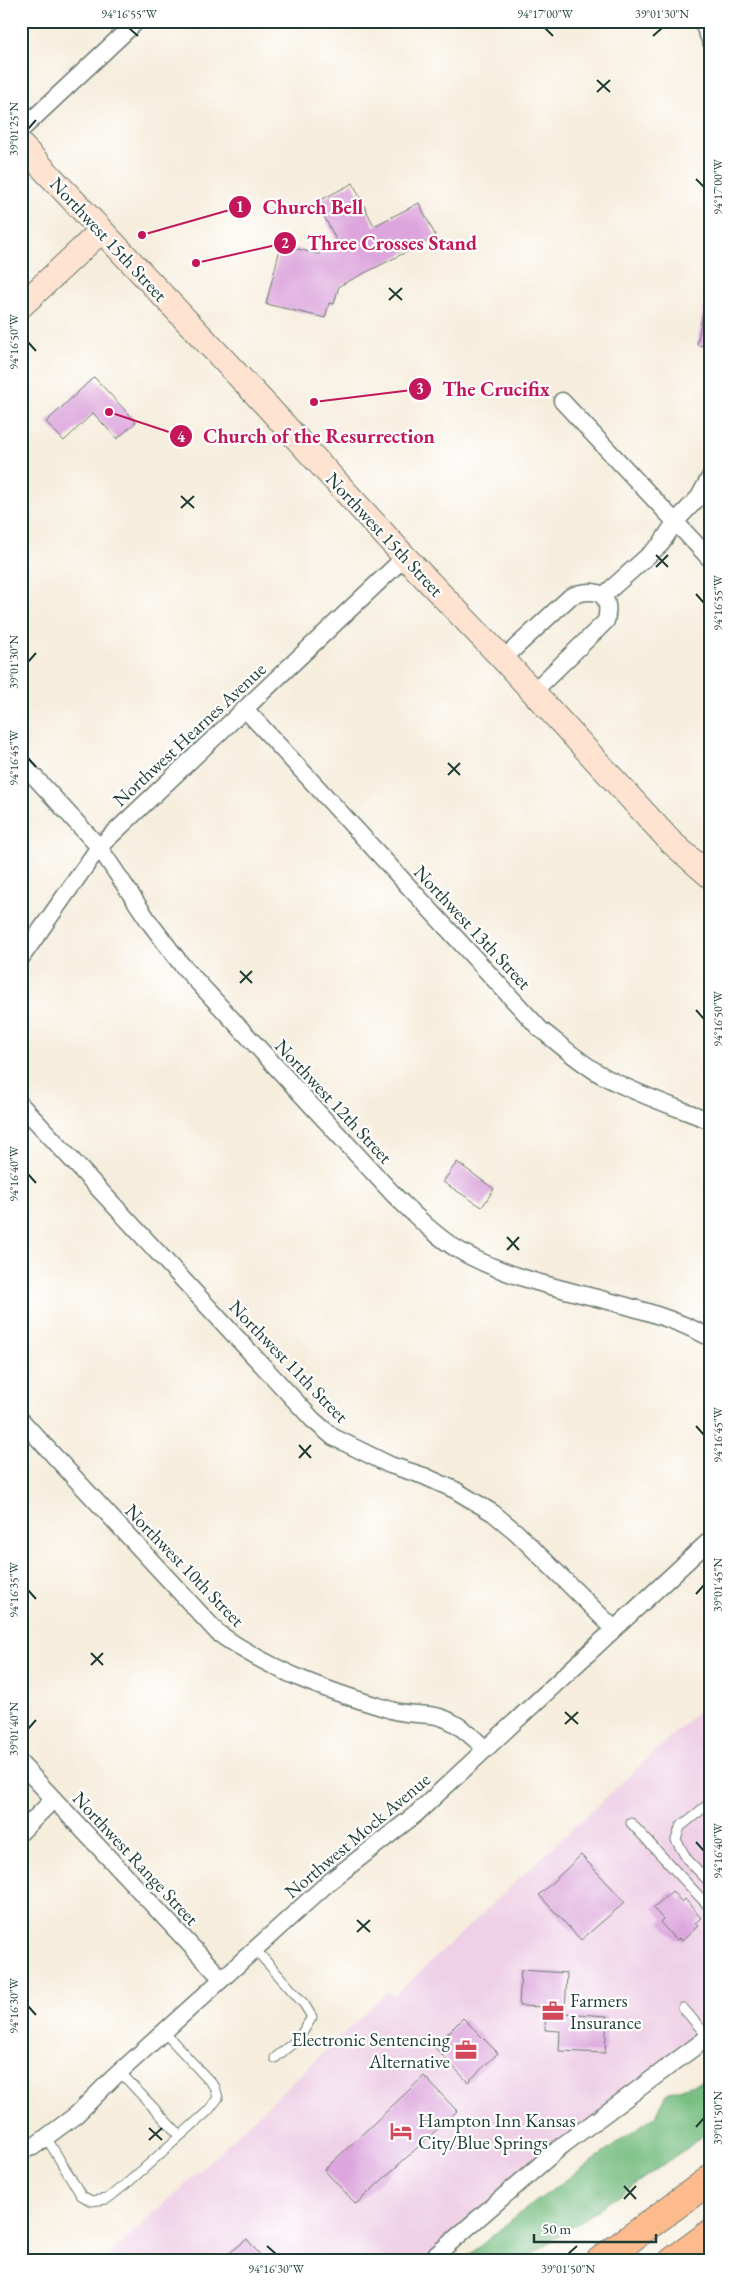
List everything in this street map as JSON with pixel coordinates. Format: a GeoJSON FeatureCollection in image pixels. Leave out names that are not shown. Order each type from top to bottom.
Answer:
{"type":"FeatureCollection","features":[{"type":"Feature","properties":{"kind":"highway"},"geometry":{"type":"LineString","coordinates":[[600,2261],[711,2179]]}},
{"type":"Feature","properties":{"kind":"highway"},"geometry":{"type":"LineString","coordinates":[[673,2261],[711,2233]]}},
{"type":"Feature","properties":{"kind":"street"},"geometry":{"type":"LineString","coordinates":[[21,130],[137,21]]}},
{"type":"Feature","properties":{"kind":"street"},"geometry":{"type":"LineString","coordinates":[[702,21],[711,42]]}},
{"type":"Feature","properties":{"kind":"street","name":"Northwest 15th Street"},"geometry":{"type":"LineString","coordinates":[[21,145],[266,405],[405,557],[503,659],[671,842],[711,877]]}},
{"type":"Feature","properties":{"kind":"street"},"geometry":{"type":"LineString","coordinates":[[21,306],[101,232]]}},
{"type":"Feature","properties":{"kind":"street"},"geometry":{"type":"LineString","coordinates":[[562,401],[711,560]]}},
{"type":"Feature","properties":{"kind":"street"},"geometry":{"type":"LineString","coordinates":[[603,596],[660,545],[676,522],[699,497],[711,475]]}},
{"type":"Feature","properties":{"kind":"street","name":"Northwest Hearnes Avenue"},"geometry":{"type":"LineString","coordinates":[[21,958],[99,846],[405,557]]}},
{"type":"Feature","properties":{"kind":"street"},"geometry":{"type":"LineString","coordinates":[[503,659],[570,597],[579,592],[594,592],[603,596],[608,604],[606,622],[533,692]]}},
{"type":"Feature","properties":{"kind":"street","name":"Northwest 13th Street"},"geometry":{"type":"LineString","coordinates":[[244,709],[540,1029],[581,1062],[604,1076],[639,1093],[711,1121]]}},
{"type":"Feature","properties":{"kind":"street","name":"Northwest 12th Street"},"geometry":{"type":"LineString","coordinates":[[21,762],[99,846],[150,923],[181,964],[395,1196],[451,1245],[500,1269],[658,1316],[711,1338]]}},
{"type":"Feature","properties":{"kind":"street","name":"Northwest 11th Street"},"geometry":{"type":"LineString","coordinates":[[21,1105],[313,1420],[333,1437],[390,1465],[424,1476],[455,1490],[493,1513],[516,1532],[614,1629]]}},
{"type":"Feature","properties":{"kind":"street","name":"Northwest 10th Street"},"geometry":{"type":"LineString","coordinates":[[21,1420],[224,1638],[262,1662],[295,1677],[394,1711],[438,1716],[458,1725],[486,1748]]}},
{"type":"Feature","properties":{"kind":"street","name":"Northwest Mock Avenue"},"geometry":{"type":"LineString","coordinates":[[21,2150],[33,2147],[76,2115],[120,2072],[329,1882],[416,1814],[711,1539]]}},
{"type":"Feature","properties":{"kind":"street","name":"Northwest Range Street"},"geometry":{"type":"LineString","coordinates":[[21,1764],[222,1979]]}},
{"type":"Feature","properties":{"kind":"street"},"geometry":{"type":"LineString","coordinates":[[21,1832],[54,1799]]}},
{"type":"Feature","properties":{"kind":"street"},"geometry":{"type":"LineString","coordinates":[[429,2261],[564,2144],[710,2036]]}},
{"type":"Feature","properties":{"kind":"lane"},"geometry":{"type":"LineString","coordinates":[[711,1802],[680,1827],[676,1840],[687,1859],[711,1884]]}},
{"type":"Feature","properties":{"kind":"lane"},"geometry":{"type":"LineString","coordinates":[[631,1823],[711,1909]]}},
{"type":"Feature","properties":{"kind":"lane"},"geometry":{"type":"LineString","coordinates":[[255,1949],[304,2004],[312,2018],[298,2038],[276,2058]]}},
{"type":"Feature","properties":{"kind":"lane"},"geometry":{"type":"LineString","coordinates":[[683,2008],[710,2036]]}},
{"type":"Feature","properties":{"kind":"lane"},"geometry":{"type":"LineString","coordinates":[[46,2137],[81,2195],[91,2201],[107,2199],[131,2180],[208,2111],[218,2098],[215,2087],[164,2032]]}},
{"type":"Feature","properties":{"kind":"lane"},"geometry":{"type":"LineString","coordinates":[[120,2072],[180,2136]]}},
{"type":"Feature","properties":{"kind":"shaded area"},"geometry":{"type":"Polygon","coordinates":[[[711,1699],[711,2035],[429,2261],[102,2261],[387,1992],[394,1996],[711,1699]]]}},
{"type":"Feature","properties":{"kind":"green space"},"geometry":{"type":"Polygon","coordinates":[[[711,2078],[711,2129],[685,2150],[522,2261],[462,2261],[516,2216],[656,2115],[667,2093],[711,2078]]]}},
{"type":"Feature","properties":{"kind":"building"},"geometry":{"type":"Polygon","coordinates":[[[353,183],[374,226],[419,203],[436,237],[339,286],[334,304],[329,303],[325,318],[266,304],[281,245],[318,254],[338,244],[317,202],[353,183]]]}},
{"type":"Feature","properties":{"kind":"building"},"geometry":{"type":"Polygon","coordinates":[[[704,307],[711,307],[711,347],[697,345],[704,307]]]}},
{"type":"Feature","properties":{"kind":"building"},"geometry":{"type":"Polygon","coordinates":[[[94,377],[136,422],[117,439],[93,413],[64,441],[46,422],[94,377]]]}},
{"type":"Feature","properties":{"kind":"building"},"geometry":{"type":"Polygon","coordinates":[[[457,1162],[494,1189],[482,1207],[443,1182],[457,1162]]]}},
{"type":"Feature","properties":{"kind":"building"},"geometry":{"type":"Polygon","coordinates":[[[581,1855],[625,1902],[581,1940],[539,1895],[581,1855]]]}},
{"type":"Feature","properties":{"kind":"building"},"geometry":{"type":"Polygon","coordinates":[[[672,1891],[682,1902],[685,1899],[701,1918],[695,1923],[698,1926],[682,1941],[679,1938],[676,1940],[660,1922],[663,1919],[653,1908],[672,1891]]]}},
{"type":"Feature","properties":{"kind":"building","name":"Farmers Insurance"},"geometry":{"type":"Polygon","coordinates":[[[521,1970],[567,1973],[565,2013],[607,2016],[605,2053],[559,2051],[560,2031],[545,2030],[546,2007],[519,2006],[521,1970]]]}},
{"type":"Feature","properties":{"kind":"building","name":"Electronic Sentencing Alternative"},"geometry":{"type":"Polygon","coordinates":[[[463,2018],[498,2053],[468,2082],[434,2047],[463,2018]]]}},
{"type":"Feature","properties":{"kind":"building","name":"Hampton Inn Kansas City/Blue Springs"},"geometry":{"type":"Polygon","coordinates":[[[424,2076],[457,2111],[356,2204],[324,2170],[424,2076]]]}},
{"type":"Feature","properties":{"kind":"building"},"geometry":{"type":"Polygon","coordinates":[[[247,2239],[265,2261],[220,2261],[247,2239]]]}},
{"type":"Feature","properties":{"kind":"place","name":"Church Bell"},"geometry":{"type":"Point","coordinates":[142,235]}},
{"type":"Feature","properties":{"kind":"place","name":"Three Crosses Stand"},"geometry":{"type":"Point","coordinates":[196,263]}},
{"type":"Feature","properties":{"kind":"place","name":"The Crucifix"},"geometry":{"type":"Point","coordinates":[314,402]}},
{"type":"Feature","properties":{"kind":"place","name":"Church of the Resurrection"},"geometry":{"type":"Point","coordinates":[109,412]}},
{"type":"Feature","properties":{"kind":"place","name":"Farmers Insurance"},"geometry":{"type":"Point","coordinates":[553,2011]}},
{"type":"Feature","properties":{"kind":"place","name":"Electronic Sentencing Alternative"},"geometry":{"type":"Point","coordinates":[466,2050]}},
{"type":"Feature","properties":{"kind":"place","name":"Hampton Inn Kansas City/Blue Springs"},"geometry":{"type":"Point","coordinates":[401,2131]}}]}
